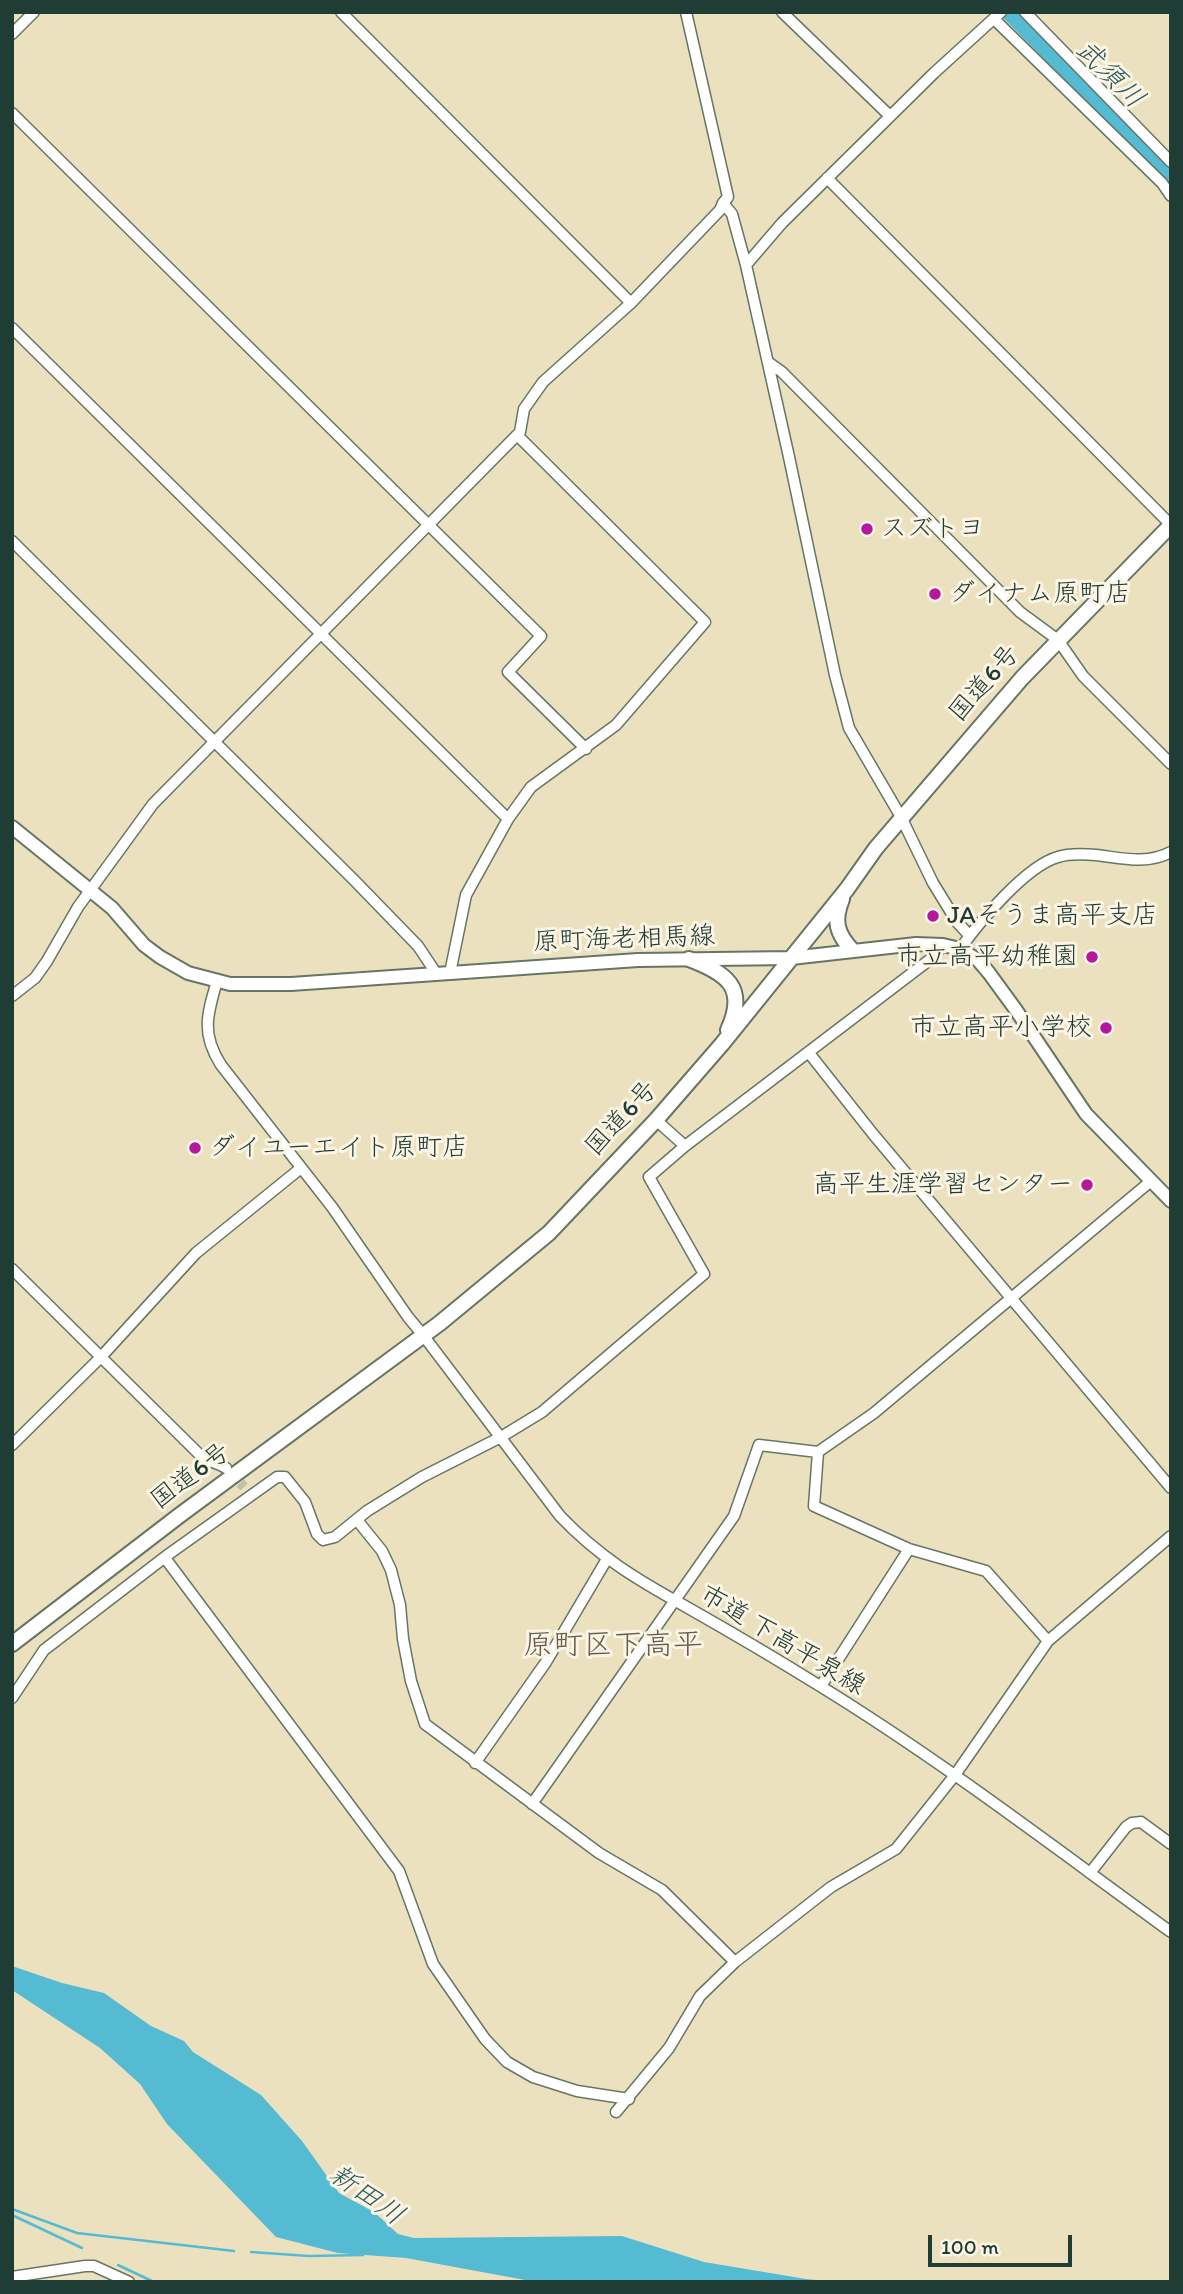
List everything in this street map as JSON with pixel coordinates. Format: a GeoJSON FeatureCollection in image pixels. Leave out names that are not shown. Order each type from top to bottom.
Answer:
{"type":"FeatureCollection","features":[{"type":"Feature","properties":{"kind":"highway","name":"国道6号"},"geometry":{"type":"LineString","coordinates":[[12,1644],[180,1515],[423,1335],[549,1233],[656,1120],[722,1044],[847,889],[901,817],[1058,640],[1171,525]]}},
{"type":"Feature","properties":{"kind":"highway"},"geometry":{"type":"LineString","coordinates":[[847,889],[838,909],[836,923],[840,934],[852,950]]}},
{"type":"Feature","properties":{"kind":"highway"},"geometry":{"type":"LineString","coordinates":[[688,959],[723,975],[735,992],[736,1009],[722,1044]]}},
{"type":"Feature","properties":{"kind":"main road","name":"原町海老相馬線"},"geometry":{"type":"LineString","coordinates":[[12,827],[112,908],[144,945],[188,973],[217,981],[278,985],[638,960],[790,958],[916,944],[960,949],[978,960],[989,973],[1086,1114],[1150,1181],[1169,1196]]}},
{"type":"Feature","properties":{"kind":"street"},"geometry":{"type":"LineString","coordinates":[[12,34],[34,12]]}},
{"type":"Feature","properties":{"kind":"street"},"geometry":{"type":"LineString","coordinates":[[341,12],[631,303]]}},
{"type":"Feature","properties":{"kind":"street"},"geometry":{"type":"LineString","coordinates":[[12,996],[41,970],[57,948],[78,907],[153,804],[520,432],[524,409],[543,382],[631,303],[720,211],[728,197],[686,12]]}},
{"type":"Feature","properties":{"kind":"street"},"geometry":{"type":"LineString","coordinates":[[782,12],[890,116]]}},
{"type":"Feature","properties":{"kind":"street"},"geometry":{"type":"LineString","coordinates":[[1025,12],[1171,162]]}},
{"type":"Feature","properties":{"kind":"street"},"geometry":{"type":"LineString","coordinates":[[746,265],[782,223],[827,178],[997,16],[1171,196]]}},
{"type":"Feature","properties":{"kind":"street"},"geometry":{"type":"LineString","coordinates":[[12,113],[541,636],[508,672],[586,749]]}},
{"type":"Feature","properties":{"kind":"street"},"geometry":{"type":"LineString","coordinates":[[827,178],[1171,525]]}},
{"type":"Feature","properties":{"kind":"street"},"geometry":{"type":"LineString","coordinates":[[723,203],[732,214],[746,265],[835,675],[849,728],[901,817],[933,883],[957,922],[970,935]]}},
{"type":"Feature","properties":{"kind":"street"},"geometry":{"type":"LineString","coordinates":[[12,328],[508,819]]}},
{"type":"Feature","properties":{"kind":"street"},"geometry":{"type":"LineString","coordinates":[[768,362],[782,372],[1020,612],[1058,640],[1083,676],[1171,764]]}},
{"type":"Feature","properties":{"kind":"street"},"geometry":{"type":"LineString","coordinates":[[450,973],[466,895],[508,819],[531,787],[616,725],[705,622],[516,435]]}},
{"type":"Feature","properties":{"kind":"street"},"geometry":{"type":"LineString","coordinates":[[12,541],[418,946],[436,973]]}},
{"type":"Feature","properties":{"kind":"street"},"geometry":{"type":"LineString","coordinates":[[960,949],[1022,879],[1052,859],[1078,854],[1140,861],[1171,852]]}},
{"type":"Feature","properties":{"kind":"street"},"geometry":{"type":"LineString","coordinates":[[12,1698],[44,1650],[165,1558],[247,1491],[277,1477],[285,1477],[305,1502],[317,1534],[323,1540],[332,1539],[367,1511],[422,1477],[501,1437],[542,1412],[704,1274],[649,1177],[685,1146],[932,958],[943,945]]}},
{"type":"Feature","properties":{"kind":"street","name":"市道 下高平泉線"},"geometry":{"type":"LineString","coordinates":[[217,981],[206,1027],[210,1048],[221,1065],[332,1207],[408,1317],[560,1516],[589,1546],[675,1601],[821,1686],[955,1775],[1171,1931]]}},
{"type":"Feature","properties":{"kind":"street"},"geometry":{"type":"LineString","coordinates":[[809,1053],[873,1134],[1171,1488]]}},
{"type":"Feature","properties":{"kind":"street"},"geometry":{"type":"LineString","coordinates":[[656,1120],[685,1146]]}},
{"type":"Feature","properties":{"kind":"street"},"geometry":{"type":"LineString","coordinates":[[12,1445],[101,1357],[196,1254],[301,1168]]}},
{"type":"Feature","properties":{"kind":"street"},"geometry":{"type":"LineString","coordinates":[[532,1804],[734,1516],[759,1445],[818,1452],[874,1413],[1150,1181]]}},
{"type":"Feature","properties":{"kind":"street"},"geometry":{"type":"LineString","coordinates":[[12,1269],[208,1463],[219,1463],[226,1468]]}},
{"type":"Feature","properties":{"kind":"street"},"geometry":{"type":"LineString","coordinates":[[818,1452],[814,1506],[909,1549],[986,1571],[1048,1641]]}},
{"type":"Feature","properties":{"kind":"street"},"geometry":{"type":"LineString","coordinates":[[357,1520],[382,1551],[391,1570],[400,1605],[409,1671],[423,1721],[475,1763],[599,1853],[662,1890],[735,1962]]}},
{"type":"Feature","properties":{"kind":"street"},"geometry":{"type":"LineString","coordinates":[[616,2112],[669,2048],[700,1996],[735,1962],[831,1887],[896,1849],[955,1775],[1048,1641],[1171,1536]]}},
{"type":"Feature","properties":{"kind":"street"},"geometry":{"type":"LineString","coordinates":[[821,1686],[909,1549]]}},
{"type":"Feature","properties":{"kind":"street"},"geometry":{"type":"LineString","coordinates":[[165,1558],[398,1871],[433,1964],[485,2039],[507,2062],[533,2077],[577,2091],[629,2099]]}},
{"type":"Feature","properties":{"kind":"street"},"geometry":{"type":"LineString","coordinates":[[475,1763],[546,1662],[607,1559]]}},
{"type":"Feature","properties":{"kind":"street"},"geometry":{"type":"LineString","coordinates":[[1090,1873],[1132,1823],[1140,1822],[1171,1844]]}},
{"type":"Feature","properties":{"kind":"street"},"geometry":{"type":"LineString","coordinates":[[12,2277],[94,2266],[129,2282]]}},
{"type":"Feature","properties":{"kind":"water"},"geometry":{"type":"Polygon","coordinates":[[[12,1966],[62,1983],[104,1993],[151,2026],[184,2041],[193,2052],[261,2095],[302,2141],[339,2193],[374,2212],[398,2234],[414,2238],[622,2236],[704,2262],[837,2282],[536,2282],[406,2258],[338,2253],[276,2237],[167,2124],[140,2084],[100,2048],[12,1990],[12,1966]]]}},
{"type":"Feature","properties":{"kind":"waterway","name":"武須川"},"geometry":{"type":"LineString","coordinates":[[1010,12],[1171,174]]}},
{"type":"Feature","properties":{"kind":"waterway"},"geometry":{"type":"LineString","coordinates":[[12,2209],[77,2233],[234,2251]]}},
{"type":"Feature","properties":{"kind":"waterway"},"geometry":{"type":"LineString","coordinates":[[12,2215],[82,2248]]}},
{"type":"Feature","properties":{"kind":"waterway"},"geometry":{"type":"LineString","coordinates":[[251,2252],[309,2256],[363,2255]]}},
{"type":"Feature","properties":{"kind":"waterway"},"geometry":{"type":"LineString","coordinates":[[118,2265],[154,2282]]}},
{"type":"Feature","properties":{"kind":"tunnel"},"geometry":{"type":"LineString","coordinates":[[230,1472],[244,1487]]}},
{"type":"Feature","properties":{"kind":"place","name":"スズトヨ"},"geometry":{"type":"Point","coordinates":[867,529]}},
{"type":"Feature","properties":{"kind":"place","name":"ダイナム原町店"},"geometry":{"type":"Point","coordinates":[935,594]}},
{"type":"Feature","properties":{"kind":"place","name":"JAそうま高平支店"},"geometry":{"type":"Point","coordinates":[933,916]}},
{"type":"Feature","properties":{"kind":"place","name":"市立高平幼稚園"},"geometry":{"type":"Point","coordinates":[1092,957]}},
{"type":"Feature","properties":{"kind":"place","name":"市立高平小学校"},"geometry":{"type":"Point","coordinates":[1106,1028]}},
{"type":"Feature","properties":{"kind":"place","name":"ダイユーエイト原町店"},"geometry":{"type":"Point","coordinates":[195,1148]}},
{"type":"Feature","properties":{"kind":"place","name":"高平生涯学習センター"},"geometry":{"type":"Point","coordinates":[1087,1185]}},
{"type":"Feature","properties":{"kind":"district","name":"原町区下高平"},"geometry":{"type":"Point","coordinates":[613,1646]}},
{"type":"Feature","properties":{"kind":"water label","name":"新田川"},"geometry":{"type":"Point","coordinates":[366,2196]}}]}
